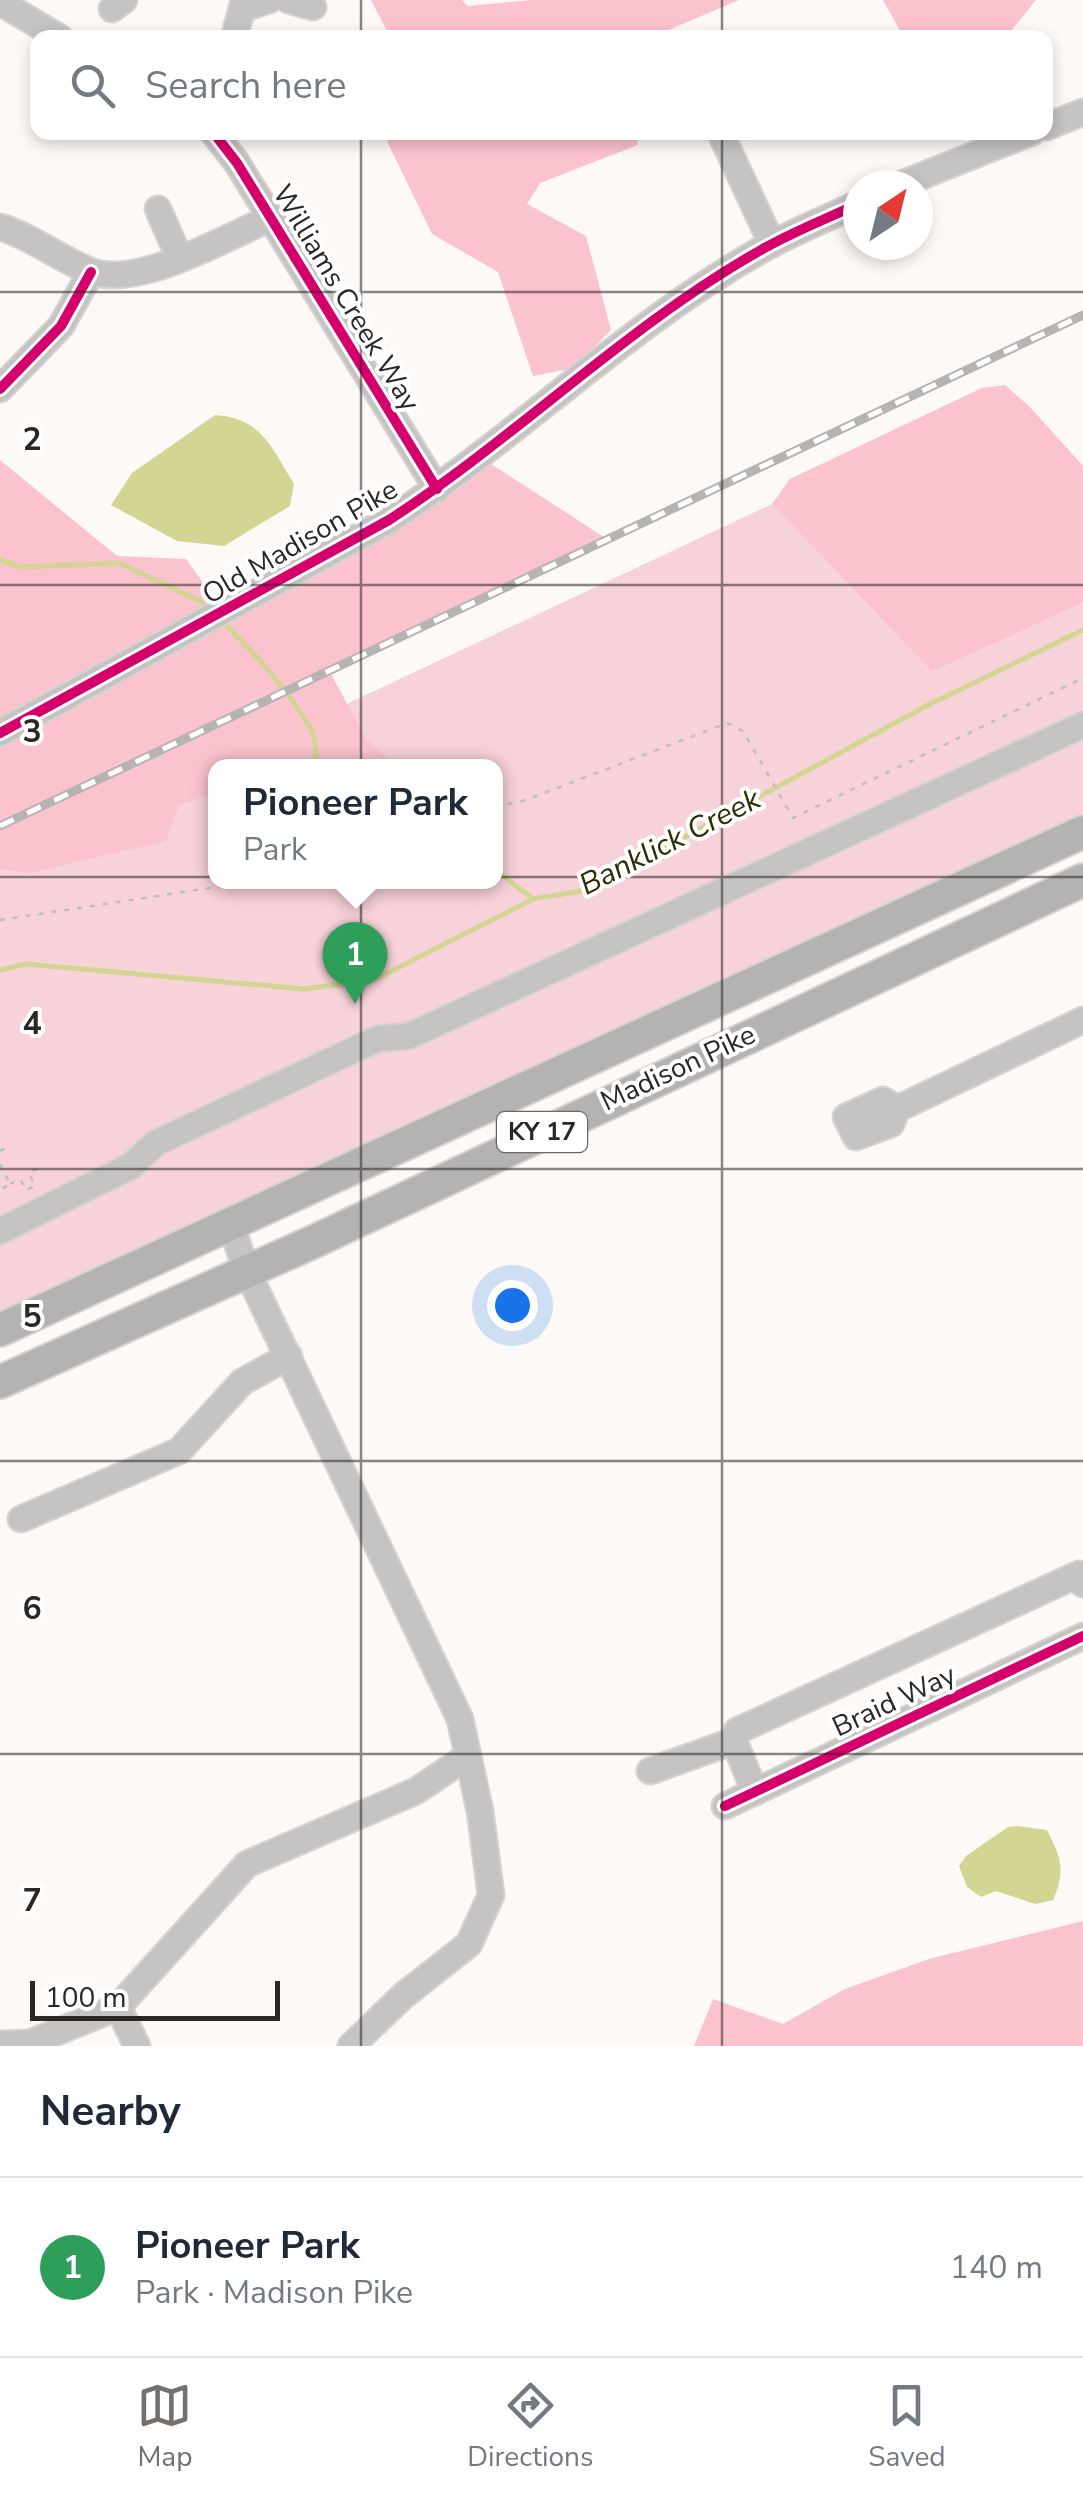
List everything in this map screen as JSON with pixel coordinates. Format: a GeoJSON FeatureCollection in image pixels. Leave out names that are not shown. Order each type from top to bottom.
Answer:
{"type":"FeatureCollection","features":[{"type":"Feature","properties":{"kind":"main road","name":"Madison Pike"},"geometry":{"type":"LineString","coordinates":[[0,1330],[1083,832]]}},
{"type":"Feature","properties":{"kind":"main road","name":"Madison Pike"},"geometry":{"type":"LineString","coordinates":[[0,1382],[1083,880]]}},
{"type":"Feature","properties":{"kind":"street"},"geometry":{"type":"LineString","coordinates":[[288,0],[313,7]]}},
{"type":"Feature","properties":{"kind":"street"},"geometry":{"type":"LineString","coordinates":[[0,2],[47,30]]}},
{"type":"Feature","properties":{"kind":"street"},"geometry":{"type":"LineString","coordinates":[[238,30],[252,3]]}},
{"type":"Feature","properties":{"kind":"street"},"geometry":{"type":"LineString","coordinates":[[1053,124],[1083,112]]}},
{"type":"Feature","properties":{"kind":"street","name":"Williams Creek Way"},"geometry":{"type":"LineString","coordinates":[[222,140],[437,489]]}},
{"type":"Feature","properties":{"kind":"street"},"geometry":{"type":"LineString","coordinates":[[724,140],[772,244]]}},
{"type":"Feature","properties":{"kind":"street"},"geometry":{"type":"LineString","coordinates":[[933,171],[1012,140]]}},
{"type":"Feature","properties":{"kind":"street"},"geometry":{"type":"LineString","coordinates":[[158,209],[179,257]]}},
{"type":"Feature","properties":{"kind":"street","name":"Old Madison Pike"},"geometry":{"type":"LineString","coordinates":[[0,733],[277,583],[437,489],[697,291],[772,244],[843,211]]}},
{"type":"Feature","properties":{"kind":"street"},"geometry":{"type":"LineString","coordinates":[[0,227],[31,237],[91,272],[118,276],[179,257],[271,218]]}},
{"type":"Feature","properties":{"kind":"street"},"geometry":{"type":"LineString","coordinates":[[0,389],[62,326],[91,272]]}},
{"type":"Feature","properties":{"kind":"street"},"geometry":{"type":"LineString","coordinates":[[0,1230],[131,1166],[156,1143],[377,1039],[409,1036],[1083,725]]}},
{"type":"Feature","properties":{"kind":"street"},"geometry":{"type":"LineString","coordinates":[[897,1108],[1083,1020]]}},
{"type":"Feature","properties":{"kind":"street"},"geometry":{"type":"LineString","coordinates":[[230,1225],[246,1269],[460,1719],[491,1895],[469,1944],[403,1996],[352,2046]]}},
{"type":"Feature","properties":{"kind":"street"},"geometry":{"type":"LineString","coordinates":[[22,1519],[179,1451],[228,1394],[289,1356]]}},
{"type":"Feature","properties":{"kind":"street"},"geometry":{"type":"LineString","coordinates":[[755,1792],[734,1741],[736,1731],[1082,1577]]}},
{"type":"Feature","properties":{"kind":"street","name":"Braid Way"},"geometry":{"type":"LineString","coordinates":[[725,1806],[1083,1636]]}},
{"type":"Feature","properties":{"kind":"street"},"geometry":{"type":"LineString","coordinates":[[650,1772],[734,1741]]}},
{"type":"Feature","properties":{"kind":"street"},"geometry":{"type":"LineString","coordinates":[[0,2044],[30,2043],[118,2007],[246,1864],[416,1791],[468,1756]]}},
{"type":"Feature","properties":{"kind":"street"},"geometry":{"type":"LineString","coordinates":[[118,2007],[137,2046]]}},
{"type":"Feature","properties":{"kind":"path"},"geometry":{"type":"LineString","coordinates":[[503,805],[526,800],[716,723],[735,725],[749,739],[793,818],[1083,678]]}},
{"type":"Feature","properties":{"kind":"path"},"geometry":{"type":"LineString","coordinates":[[0,920],[208,888]]}},
{"type":"Feature","properties":{"kind":"path"},"geometry":{"type":"LineString","coordinates":[[0,1151],[11,1145]]}},
{"type":"Feature","properties":{"kind":"path"},"geometry":{"type":"LineString","coordinates":[[0,1164],[10,1184]]}},
{"type":"Feature","properties":{"kind":"path"},"geometry":{"type":"LineString","coordinates":[[0,1190],[20,1179],[26,1190],[35,1186],[28,1173],[39,1168],[37,1164]]}},
{"type":"Feature","properties":{"kind":"shaded area"},"geometry":{"type":"Polygon","coordinates":[[[371,0],[462,0],[468,6],[533,0],[739,0],[668,30],[386,30],[371,0]]]}},
{"type":"Feature","properties":{"kind":"shaded area"},"geometry":{"type":"Polygon","coordinates":[[[883,0],[1036,0],[1012,30],[900,30],[883,0]]]}},
{"type":"Feature","properties":{"kind":"shaded area"},"geometry":{"type":"Polygon","coordinates":[[[386,140],[637,140],[638,145],[540,183],[527,204],[586,236],[611,330],[574,368],[533,376],[498,272],[432,234],[386,140]]]}},
{"type":"Feature","properties":{"kind":"shaded area"},"geometry":{"type":"Polygon","coordinates":[[[1005,385],[1083,466],[1083,603],[932,672],[772,504],[790,479],[982,388],[1005,385]]]}},
{"type":"Feature","properties":{"kind":"shaded area"},"geometry":{"type":"Polygon","coordinates":[[[215,415],[244,422],[264,437],[294,484],[290,506],[224,546],[177,541],[111,505],[132,473],[215,415]]]}},
{"type":"Feature","properties":{"kind":"shaded area"},"geometry":{"type":"Polygon","coordinates":[[[480,457],[607,539],[329,670],[366,739],[388,759],[208,759],[208,795],[179,805],[166,841],[31,873],[0,869],[0,460],[117,556],[186,559],[224,612],[480,457]]]}},
{"type":"Feature","properties":{"kind":"shaded area"},"geometry":{"type":"Polygon","coordinates":[[[772,504],[932,672],[1083,603],[1083,832],[0,1330],[0,867],[208,769],[208,889],[503,889],[503,759],[230,759],[772,504]]]}},
{"type":"Feature","properties":{"kind":"shaded area"},"geometry":{"type":"Polygon","coordinates":[[[1008,1827],[1047,1830],[1052,1840],[1061,1872],[1053,1900],[1035,1904],[996,1891],[981,1897],[967,1887],[959,1866],[966,1856],[1008,1827]]]}},
{"type":"Feature","properties":{"kind":"shaded area"},"geometry":{"type":"Polygon","coordinates":[[[1083,1921],[1083,2046],[694,2046],[713,1999],[783,2024],[845,1989],[929,1959],[1083,1921]]]}},
{"type":"Feature","properties":{"kind":"waterway"},"geometry":{"type":"LineString","coordinates":[[0,560],[21,567],[119,563],[200,601],[209,609]]}},
{"type":"Feature","properties":{"kind":"waterway"},"geometry":{"type":"LineString","coordinates":[[221,620],[292,700],[311,730],[318,759]]}},
{"type":"Feature","properties":{"kind":"waterway","name":"Banklick Creek"},"geometry":{"type":"LineString","coordinates":[[0,970],[26,964],[304,989],[374,980],[533,899],[587,890],[930,704],[1083,630]]}},
{"type":"Feature","properties":{"kind":"waterway"},"geometry":{"type":"LineString","coordinates":[[503,876],[532,898]]}},
{"type":"Feature","properties":{"kind":"railway"},"geometry":{"type":"LineString","coordinates":[[0,826],[1083,315]]}},
{"type":"Feature","properties":{"kind":"cycle path"},"geometry":{"type":"LineString","coordinates":[[219,140],[437,489]]}},
{"type":"Feature","properties":{"kind":"cycle path"},"geometry":{"type":"LineString","coordinates":[[0,733],[389,520],[665,312],[773,243],[843,211]]}},
{"type":"Feature","properties":{"kind":"cycle path"},"geometry":{"type":"LineString","coordinates":[[0,389],[61,326],[91,272]]}},
{"type":"Feature","properties":{"kind":"cycle path"},"geometry":{"type":"LineString","coordinates":[[725,1806],[1083,1636]]}},
{"type":"Feature","properties":{"kind":"place","name":"Pioneer Park"},"geometry":{"type":"Point","coordinates":[355,1004]}}]}
